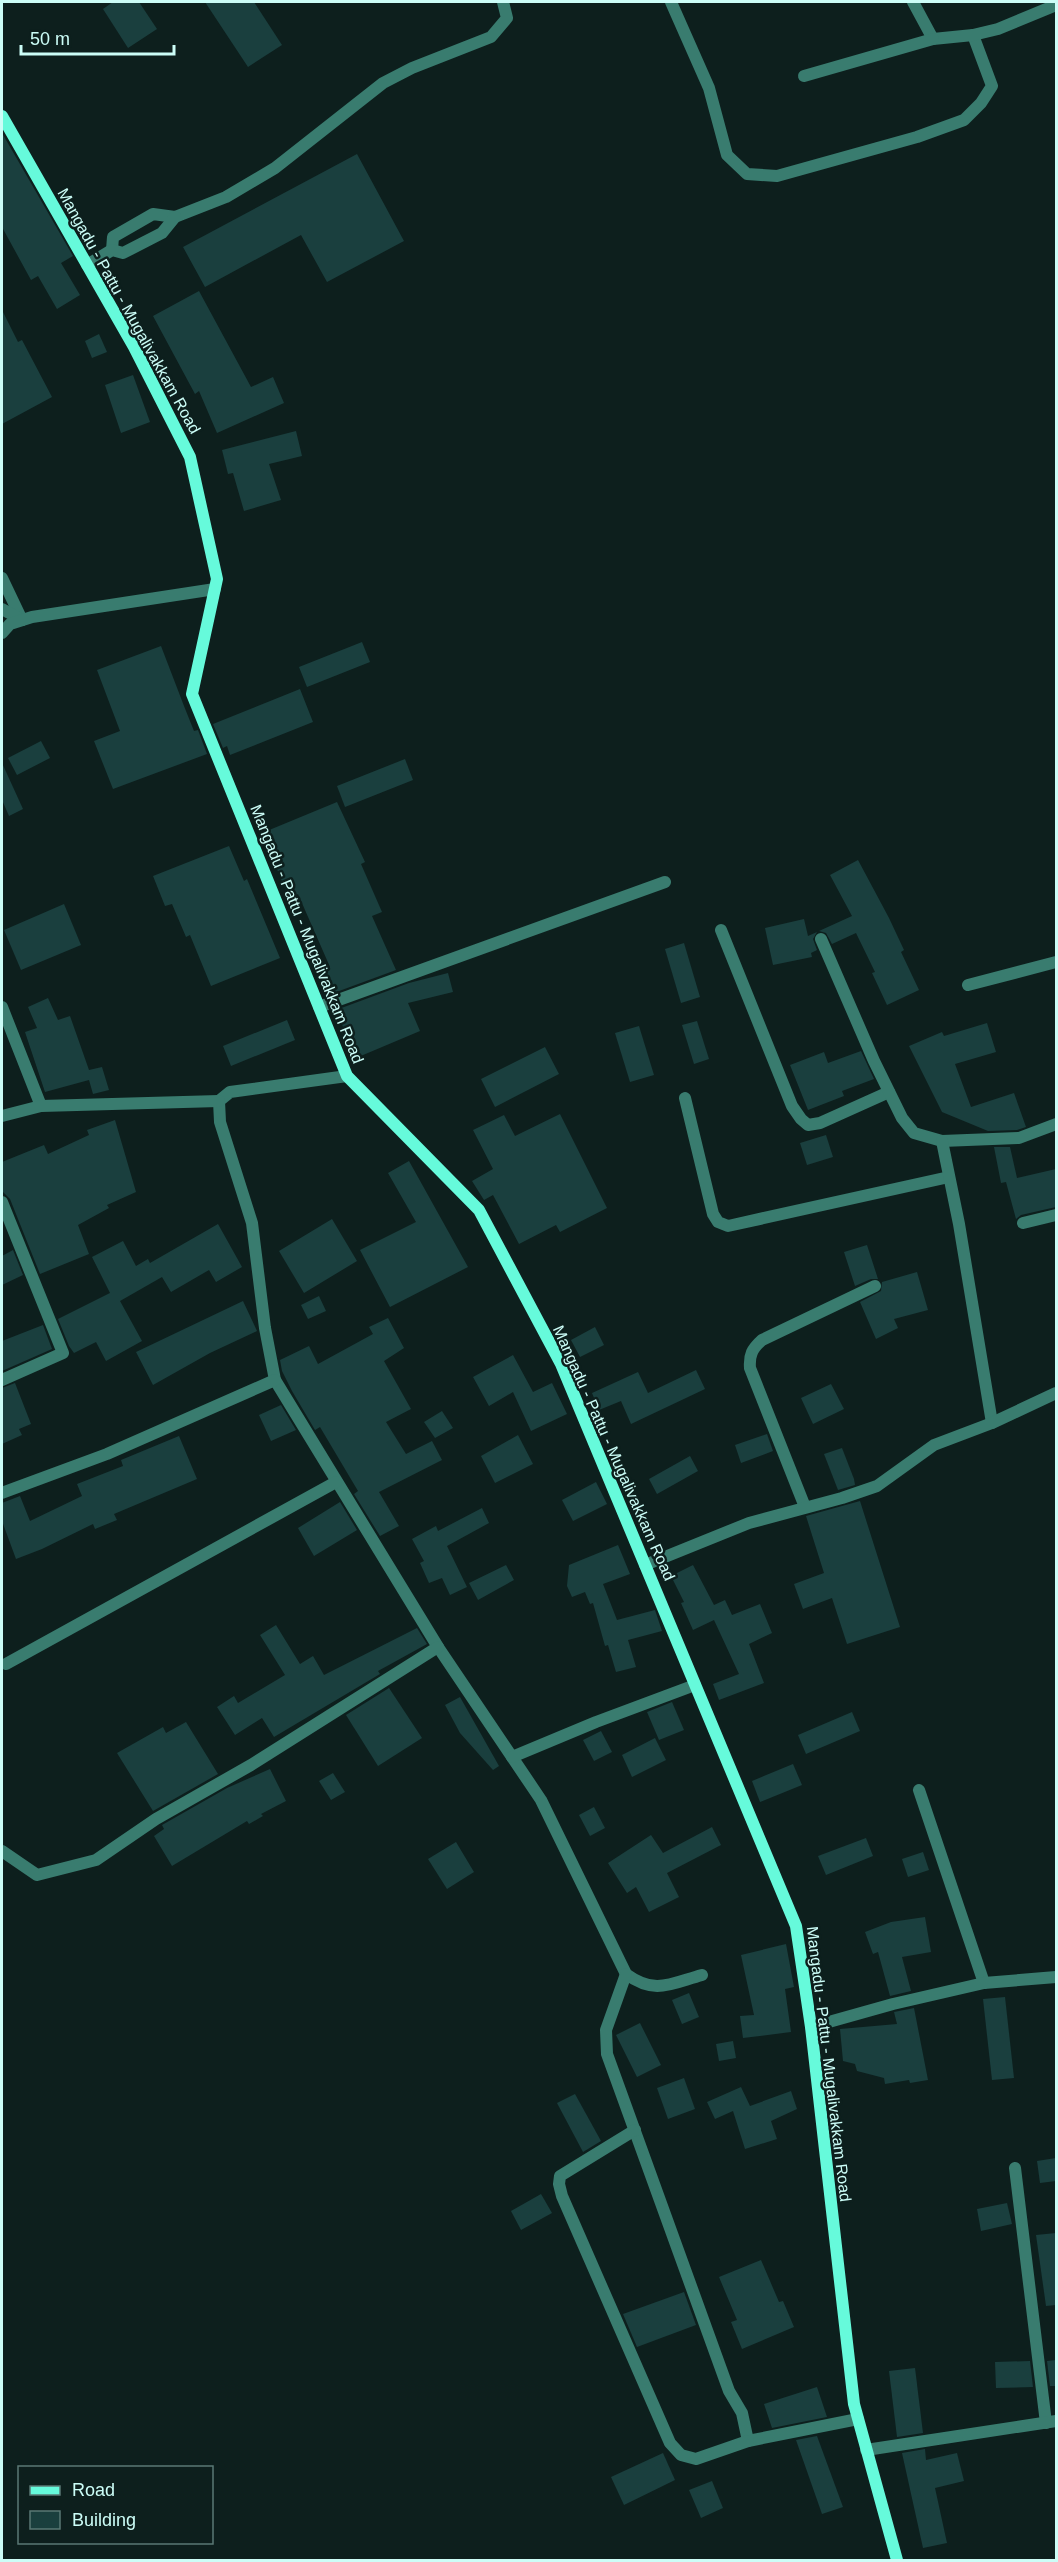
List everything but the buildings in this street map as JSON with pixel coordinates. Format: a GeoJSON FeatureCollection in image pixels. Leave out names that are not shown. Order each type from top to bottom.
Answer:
{"type":"FeatureCollection","features":[{"type":"Feature","properties":{"kind":"street"},"geometry":{"type":"LineString","coordinates":[[112,250],[113,237],[153,214],[175,217],[226,197],[275,168],[383,83],[412,68],[491,36],[507,18],[503,2]]}},
{"type":"Feature","properties":{"kind":"street"},"geometry":{"type":"LineString","coordinates":[[671,2],[709,88],[727,155],[747,174],[777,176],[917,137],[964,120],[981,103],[992,87],[973,36]]}},
{"type":"Feature","properties":{"kind":"street"},"geometry":{"type":"LineString","coordinates":[[913,2],[933,39]]}},
{"type":"Feature","properties":{"kind":"street"},"geometry":{"type":"LineString","coordinates":[[804,76],[933,39],[973,36],[998,29],[1056,5]]}},
{"type":"Feature","properties":{"kind":"street","name":"Mangadu - Pattu - Mugalivakkam Road"},"geometry":{"type":"LineString","coordinates":[[2,116],[134,347],[190,457],[217,579],[192,694],[347,1076],[479,1210],[561,1364],[796,1926],[811,2027],[854,2404],[897,2560]]}},
{"type":"Feature","properties":{"kind":"street"},"geometry":{"type":"LineString","coordinates":[[87,265],[112,250],[123,253],[162,233],[175,217]]}},
{"type":"Feature","properties":{"kind":"street"},"geometry":{"type":"LineString","coordinates":[[2,578],[22,620]]}},
{"type":"Feature","properties":{"kind":"street"},"geometry":{"type":"LineString","coordinates":[[2,633],[10,624],[22,620],[215,589]]}},
{"type":"Feature","properties":{"kind":"street"},"geometry":{"type":"LineString","coordinates":[[2,609],[22,620]]}},
{"type":"Feature","properties":{"kind":"street"},"geometry":{"type":"LineString","coordinates":[[319,1007],[664,882]]}},
{"type":"Feature","properties":{"kind":"street"},"geometry":{"type":"LineString","coordinates":[[721,930],[792,1106],[801,1119],[808,1125],[820,1123],[889,1092]]}},
{"type":"Feature","properties":{"kind":"street"},"geometry":{"type":"LineString","coordinates":[[821,939],[889,1092],[902,1118],[914,1133],[942,1141],[1019,1138],[1056,1124]]}},
{"type":"Feature","properties":{"kind":"street"},"geometry":{"type":"LineString","coordinates":[[968,985],[1056,962]]}},
{"type":"Feature","properties":{"kind":"street"},"geometry":{"type":"LineString","coordinates":[[2,1006],[41,1106]]}},
{"type":"Feature","properties":{"kind":"street"},"geometry":{"type":"LineString","coordinates":[[2,1116],[41,1106],[219,1101],[230,1092],[347,1076]]}},
{"type":"Feature","properties":{"kind":"street"},"geometry":{"type":"LineString","coordinates":[[685,1098],[713,1214],[718,1222],[728,1226],[949,1177]]}},
{"type":"Feature","properties":{"kind":"street"},"geometry":{"type":"LineString","coordinates":[[219,1101],[220,1122],[252,1223],[265,1328],[275,1380],[438,1647],[541,1800],[626,1974],[640,1984],[653,1988],[702,1975]]}},
{"type":"Feature","properties":{"kind":"street"},"geometry":{"type":"LineString","coordinates":[[942,1141],[959,1224],[992,1423]]}},
{"type":"Feature","properties":{"kind":"street"},"geometry":{"type":"LineString","coordinates":[[2,1202],[63,1353],[2,1380]]}},
{"type":"Feature","properties":{"kind":"street"},"geometry":{"type":"LineString","coordinates":[[1023,1223],[1056,1215]]}},
{"type":"Feature","properties":{"kind":"street"},"geometry":{"type":"LineString","coordinates":[[805,1507],[750,1368],[749,1357],[753,1348],[762,1340],[875,1286]]}},
{"type":"Feature","properties":{"kind":"street"},"geometry":{"type":"LineString","coordinates":[[2,1493],[107,1454],[275,1380]]}},
{"type":"Feature","properties":{"kind":"street"},"geometry":{"type":"LineString","coordinates":[[645,1565],[749,1523],[877,1486],[934,1444],[992,1423],[1056,1393]]}},
{"type":"Feature","properties":{"kind":"street"},"geometry":{"type":"LineString","coordinates":[[6,1664],[336,1482]]}},
{"type":"Feature","properties":{"kind":"street"},"geometry":{"type":"LineString","coordinates":[[2,1851],[37,1875],[96,1860],[156,1820],[250,1765],[438,1647]]}},
{"type":"Feature","properties":{"kind":"street"},"geometry":{"type":"LineString","coordinates":[[512,1757],[596,1722],[695,1685]]}},
{"type":"Feature","properties":{"kind":"street"},"geometry":{"type":"LineString","coordinates":[[920,1790],[984,1983]]}},
{"type":"Feature","properties":{"kind":"street"},"geometry":{"type":"LineString","coordinates":[[626,1974],[606,2030],[607,2054],[729,2391],[742,2413],[748,2441]]}},
{"type":"Feature","properties":{"kind":"street"},"geometry":{"type":"LineString","coordinates":[[811,2027],[893,2004],[984,1983],[1056,1977]]}},
{"type":"Feature","properties":{"kind":"street"},"geometry":{"type":"LineString","coordinates":[[635,2130],[560,2176],[559,2184],[562,2196],[670,2443],[681,2455],[696,2459],[748,2441],[858,2419]]}},
{"type":"Feature","properties":{"kind":"street"},"geometry":{"type":"LineString","coordinates":[[866,2450],[1051,2422],[1016,2168]]}}]}
